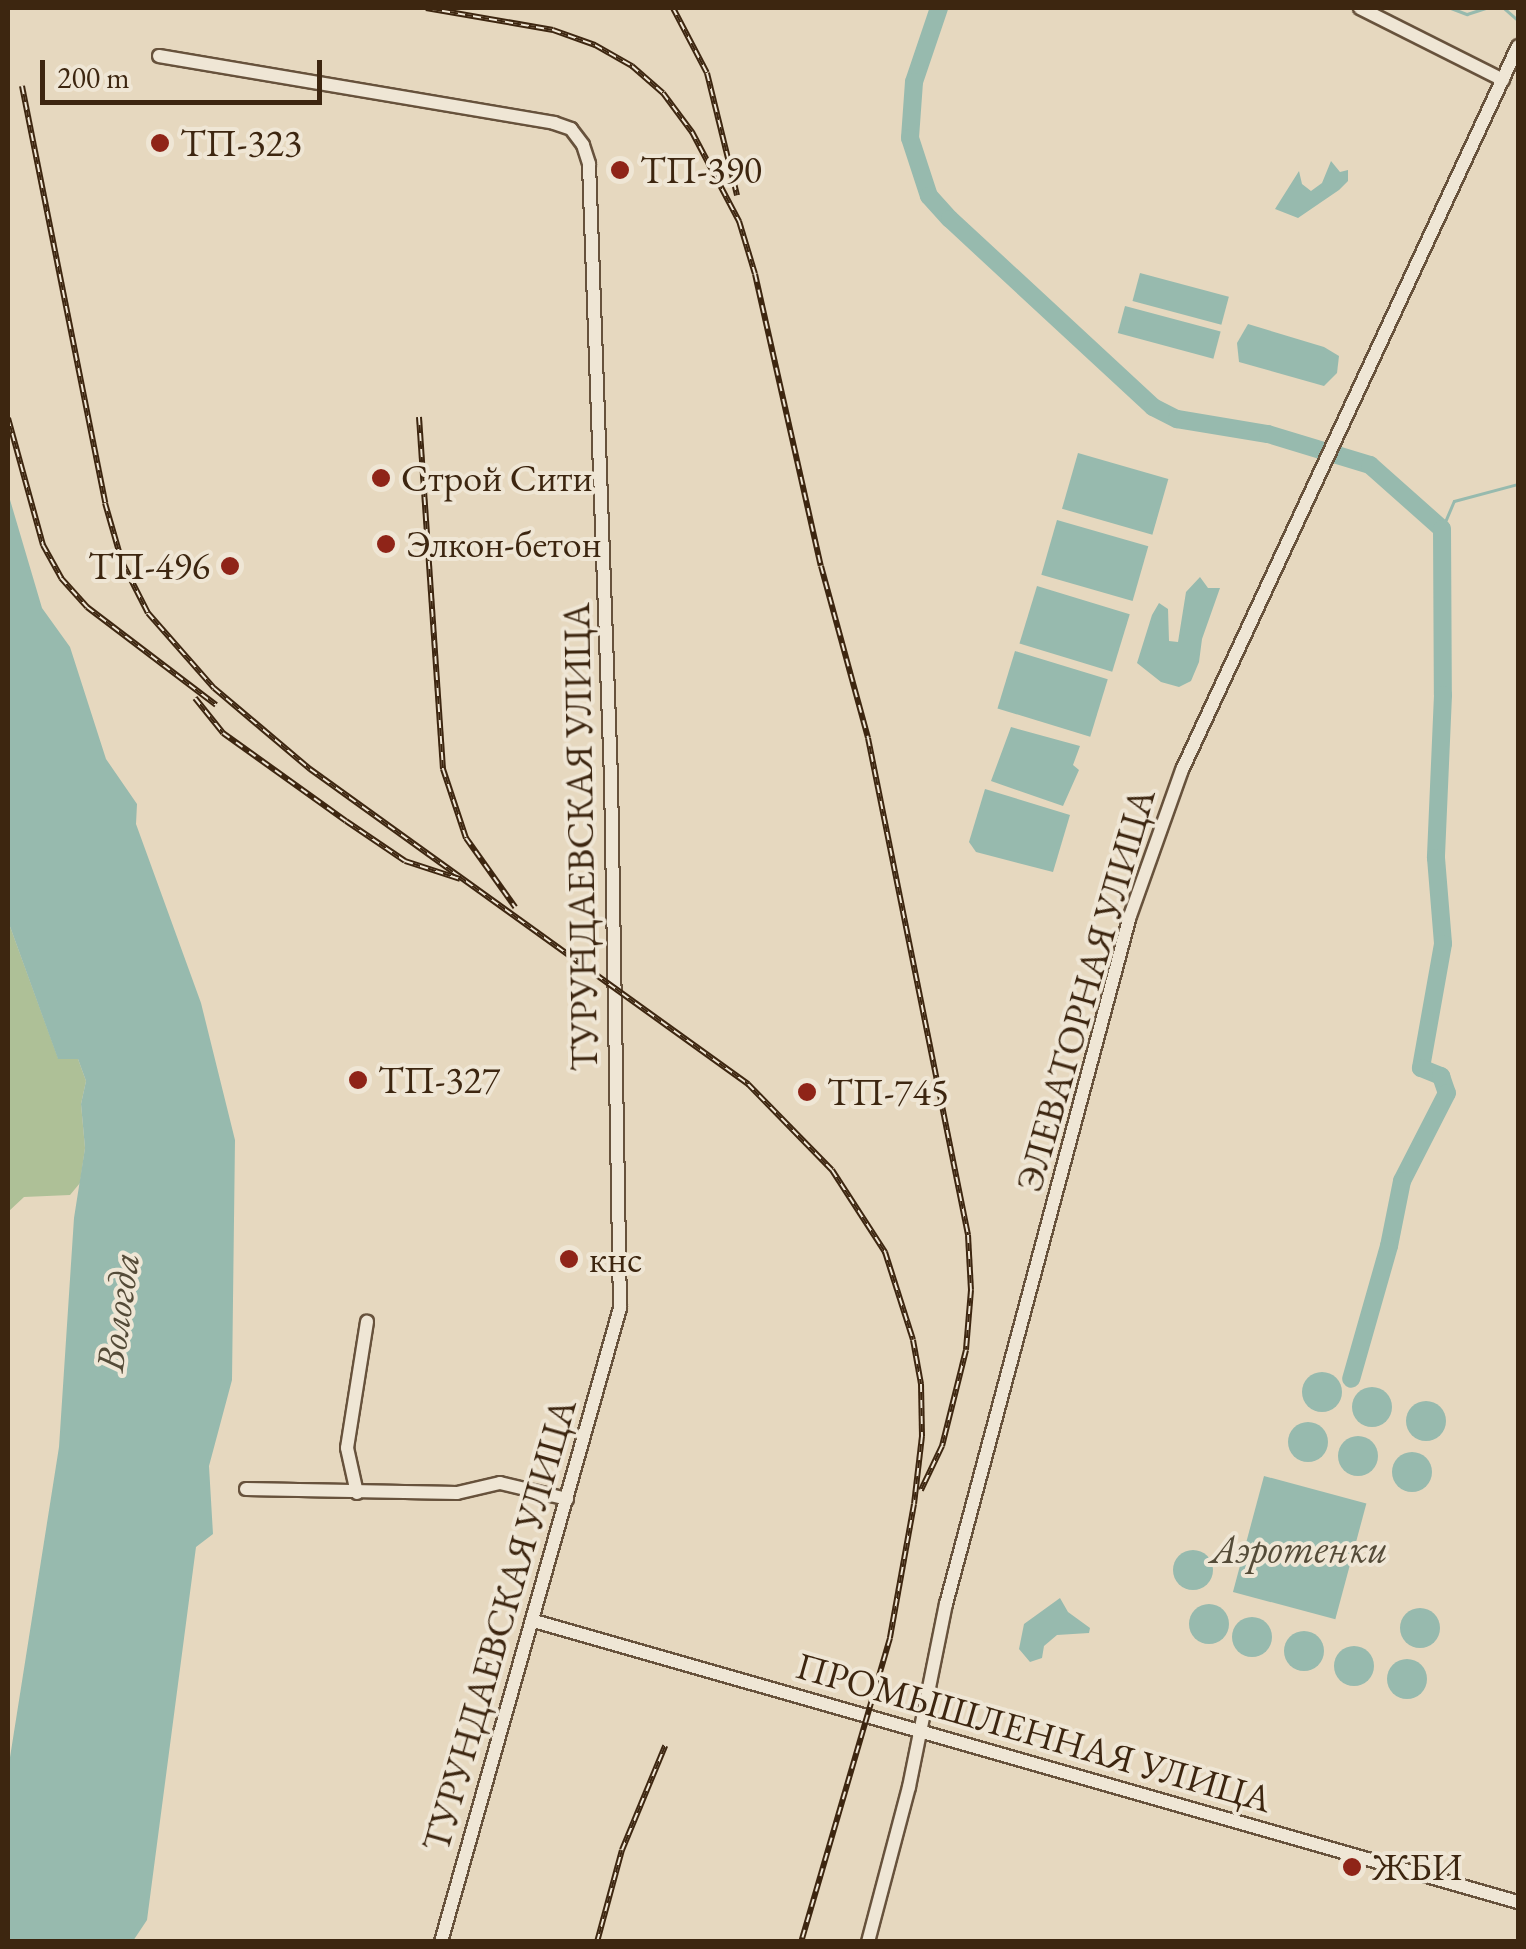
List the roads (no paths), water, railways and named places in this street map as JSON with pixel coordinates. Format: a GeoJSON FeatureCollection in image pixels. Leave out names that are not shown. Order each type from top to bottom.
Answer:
{"type":"FeatureCollection","features":[{"type":"Feature","properties":{"kind":"street"},"geometry":{"type":"LineString","coordinates":[[1360,8],[1503,80]]}},
{"type":"Feature","properties":{"kind":"street","name":"ЭЛЕВАТОРНАЯ УЛИЦА"},"geometry":{"type":"LineString","coordinates":[[868,1942],[921,1732],[924,1698],[946,1604],[1130,916],[1182,770],[1518,46]]}},
{"type":"Feature","properties":{"kind":"street","name":"ТУРУНДАЕВСКАЯ УЛИЦА"},"geometry":{"type":"LineString","coordinates":[[159,56],[554,124],[571,129],[583,144],[589,164],[609,721],[620,1308],[440,1942]]}},
{"type":"Feature","properties":{"kind":"street"},"geometry":{"type":"LineString","coordinates":[[357,1493],[347,1448],[367,1322]]}},
{"type":"Feature","properties":{"kind":"street"},"geometry":{"type":"LineString","coordinates":[[246,1489],[457,1493],[500,1483],[568,1498]]}},
{"type":"Feature","properties":{"kind":"street","name":"ПРОМЫШЛЕННАЯ УЛИЦА"},"geometry":{"type":"LineString","coordinates":[[534,1621],[921,1732],[996,1749],[1518,1902]]}},
{"type":"Feature","properties":{"kind":"water"},"geometry":{"type":"Polygon","coordinates":[[[1331,161],[1340,172],[1348,170],[1348,181],[1339,190],[1298,218],[1275,209],[1299,171],[1302,184],[1311,191],[1322,183],[1331,161]]]}},
{"type":"Feature","properties":{"kind":"water"},"geometry":{"type":"Polygon","coordinates":[[[1140,273],[1229,297],[1221,325],[1132,301],[1140,273]]]}},
{"type":"Feature","properties":{"kind":"water"},"geometry":{"type":"Polygon","coordinates":[[[1125,306],[1221,332],[1213,359],[1118,333],[1125,306]]]}},
{"type":"Feature","properties":{"kind":"water"},"geometry":{"type":"Polygon","coordinates":[[[1248,324],[1324,347],[1339,356],[1337,373],[1324,386],[1239,362],[1237,343],[1248,324]]]}},
{"type":"Feature","properties":{"kind":"water"},"geometry":{"type":"Polygon","coordinates":[[[1078,453],[1168,479],[1152,535],[1062,509],[1078,453]]]}},
{"type":"Feature","properties":{"kind":"water","name":"Вологда"},"geometry":{"type":"Polygon","coordinates":[[[8,493],[42,608],[70,647],[106,759],[137,804],[136,824],[201,1003],[235,1140],[232,1380],[209,1466],[213,1534],[196,1547],[147,1920],[133,1941],[8,1941],[8,1770],[59,1447],[74,1218],[85,1148],[81,1104],[86,1081],[78,1059],[58,1059],[8,921],[8,493]]]}},
{"type":"Feature","properties":{"kind":"water"},"geometry":{"type":"Polygon","coordinates":[[[1057,520],[1148,546],[1133,601],[1041,575],[1057,520]]]}},
{"type":"Feature","properties":{"kind":"water"},"geometry":{"type":"Polygon","coordinates":[[[1200,577],[1208,588],[1220,588],[1202,639],[1199,662],[1191,681],[1179,687],[1161,682],[1137,663],[1152,615],[1159,603],[1168,609],[1169,641],[1178,642],[1186,592],[1200,577]]]}},
{"type":"Feature","properties":{"kind":"water"},"geometry":{"type":"Polygon","coordinates":[[[1037,586],[1130,614],[1112,672],[1019,643],[1037,586]]]}},
{"type":"Feature","properties":{"kind":"water"},"geometry":{"type":"Polygon","coordinates":[[[1015,651],[1108,679],[1090,737],[997,708],[1015,651]]]}},
{"type":"Feature","properties":{"kind":"water"},"geometry":{"type":"Polygon","coordinates":[[[1011,727],[1080,746],[1073,765],[1079,770],[1063,806],[991,781],[1011,727]]]}},
{"type":"Feature","properties":{"kind":"water"},"geometry":{"type":"Polygon","coordinates":[[[985,789],[1070,815],[1053,872],[976,852],[969,842],[985,789]]]}},
{"type":"Feature","properties":{"kind":"water"},"geometry":{"type":"Polygon","coordinates":[[[1322,1372],[1336,1378],[1342,1392],[1336,1406],[1322,1412],[1308,1406],[1302,1392],[1308,1378],[1322,1372]]]}},
{"type":"Feature","properties":{"kind":"water"},"geometry":{"type":"Polygon","coordinates":[[[1372,1387],[1386,1393],[1392,1407],[1386,1421],[1372,1427],[1358,1421],[1352,1407],[1358,1393],[1372,1387]]]}},
{"type":"Feature","properties":{"kind":"water"},"geometry":{"type":"Polygon","coordinates":[[[1426,1401],[1440,1407],[1446,1421],[1440,1435],[1426,1441],[1412,1435],[1406,1421],[1412,1407],[1426,1401]]]}},
{"type":"Feature","properties":{"kind":"water"},"geometry":{"type":"Polygon","coordinates":[[[1308,1422],[1322,1428],[1328,1442],[1322,1456],[1308,1462],[1294,1456],[1288,1442],[1294,1428],[1308,1422]]]}},
{"type":"Feature","properties":{"kind":"water"},"geometry":{"type":"Polygon","coordinates":[[[1358,1436],[1372,1442],[1378,1456],[1372,1470],[1358,1476],[1344,1470],[1338,1456],[1344,1442],[1358,1436]]]}},
{"type":"Feature","properties":{"kind":"water"},"geometry":{"type":"Polygon","coordinates":[[[1412,1452],[1426,1458],[1432,1472],[1426,1486],[1412,1492],[1398,1486],[1392,1472],[1398,1458],[1412,1452]]]}},
{"type":"Feature","properties":{"kind":"water","name":"Аэротенки"},"geometry":{"type":"Polygon","coordinates":[[[1264,1476],[1366,1503],[1335,1619],[1233,1592],[1264,1476]]]}},
{"type":"Feature","properties":{"kind":"water"},"geometry":{"type":"Polygon","coordinates":[[[1193,1550],[1207,1556],[1213,1570],[1207,1584],[1193,1590],[1179,1584],[1173,1570],[1179,1556],[1193,1550]]]}},
{"type":"Feature","properties":{"kind":"water"},"geometry":{"type":"Polygon","coordinates":[[[1060,1598],[1068,1612],[1090,1628],[1089,1633],[1057,1635],[1044,1646],[1042,1658],[1030,1662],[1019,1649],[1024,1624],[1060,1598]]]}},
{"type":"Feature","properties":{"kind":"water"},"geometry":{"type":"Polygon","coordinates":[[[1209,1604],[1223,1610],[1229,1624],[1223,1638],[1209,1644],[1195,1638],[1189,1624],[1195,1610],[1209,1604]]]}},
{"type":"Feature","properties":{"kind":"water"},"geometry":{"type":"Polygon","coordinates":[[[1420,1608],[1434,1614],[1440,1628],[1434,1642],[1420,1648],[1406,1642],[1400,1628],[1406,1614],[1420,1608]]]}},
{"type":"Feature","properties":{"kind":"water"},"geometry":{"type":"Polygon","coordinates":[[[1252,1617],[1266,1623],[1272,1637],[1266,1651],[1252,1657],[1238,1651],[1232,1637],[1238,1623],[1252,1617]]]}},
{"type":"Feature","properties":{"kind":"water"},"geometry":{"type":"Polygon","coordinates":[[[1304,1631],[1318,1637],[1324,1651],[1318,1665],[1304,1671],[1290,1665],[1284,1651],[1290,1637],[1304,1631]]]}},
{"type":"Feature","properties":{"kind":"water"},"geometry":{"type":"Polygon","coordinates":[[[1354,1646],[1368,1652],[1374,1666],[1368,1680],[1354,1686],[1340,1680],[1334,1666],[1340,1652],[1354,1646]]]}},
{"type":"Feature","properties":{"kind":"water"},"geometry":{"type":"Polygon","coordinates":[[[1407,1659],[1421,1665],[1427,1679],[1421,1693],[1407,1699],[1393,1693],[1387,1679],[1393,1665],[1407,1659]]]}},
{"type":"Feature","properties":{"kind":"waterway"},"geometry":{"type":"LineString","coordinates":[[939,8],[914,82],[910,138],[929,196],[950,219],[1153,407],[1177,419],[1268,434],[1370,465],[1442,529],[1443,695],[1436,858],[1443,944],[1421,1068],[1441,1076],[1447,1093],[1402,1181],[1389,1246],[1351,1379]]}},
{"type":"Feature","properties":{"kind":"waterway"},"geometry":{"type":"LineString","coordinates":[[1451,8],[1467,14],[1485,8]]}},
{"type":"Feature","properties":{"kind":"waterway"},"geometry":{"type":"LineString","coordinates":[[1504,8],[1518,20]]}},
{"type":"Feature","properties":{"kind":"waterway"},"geometry":{"type":"LineString","coordinates":[[1442,529],[1454,501],[1518,484]]}},
{"type":"Feature","properties":{"kind":"railway"},"geometry":{"type":"LineString","coordinates":[[426,8],[553,30],[595,45],[632,66],[663,93],[692,132],[739,221],[755,274],[821,566],[868,738],[968,1235],[971,1290],[966,1350],[942,1446],[921,1490]]}},
{"type":"Feature","properties":{"kind":"railway"},"geometry":{"type":"LineString","coordinates":[[673,8],[707,73],[737,195]]}},
{"type":"Feature","properties":{"kind":"railway"},"geometry":{"type":"LineString","coordinates":[[22,86],[105,503],[122,562],[148,613],[214,688],[310,769],[748,1084],[832,1170],[885,1252],[913,1340],[921,1384],[922,1436],[914,1504],[890,1638],[801,1942]]}},
{"type":"Feature","properties":{"kind":"railway"},"geometry":{"type":"LineString","coordinates":[[419,417],[443,769],[466,838],[515,907]]}},
{"type":"Feature","properties":{"kind":"railway"},"geometry":{"type":"LineString","coordinates":[[8,418],[43,545],[61,578],[87,607],[216,705]]}},
{"type":"Feature","properties":{"kind":"railway"},"geometry":{"type":"LineString","coordinates":[[195,698],[223,733],[346,821],[405,861],[460,879]]}},
{"type":"Feature","properties":{"kind":"railway"},"geometry":{"type":"LineString","coordinates":[[597,1942],[622,1850],[665,1746]]}},
{"type":"Feature","properties":{"kind":"place","name":"ТП-323"},"geometry":{"type":"Point","coordinates":[160,143]}},
{"type":"Feature","properties":{"kind":"place","name":"ТП-390"},"geometry":{"type":"Point","coordinates":[620,170]}},
{"type":"Feature","properties":{"kind":"place","name":"Строй Сити"},"geometry":{"type":"Point","coordinates":[381,478]}},
{"type":"Feature","properties":{"kind":"place","name":"Элкон-бетон"},"geometry":{"type":"Point","coordinates":[386,544]}},
{"type":"Feature","properties":{"kind":"place","name":"ТП-496"},"geometry":{"type":"Point","coordinates":[230,566]}},
{"type":"Feature","properties":{"kind":"place","name":"ТП-327"},"geometry":{"type":"Point","coordinates":[358,1080]}},
{"type":"Feature","properties":{"kind":"place","name":"ТП-745"},"geometry":{"type":"Point","coordinates":[807,1092]}},
{"type":"Feature","properties":{"kind":"place","name":"кнс"},"geometry":{"type":"Point","coordinates":[569,1259]}},
{"type":"Feature","properties":{"kind":"place","name":"ЖБИ"},"geometry":{"type":"Point","coordinates":[1352,1867]}}]}
